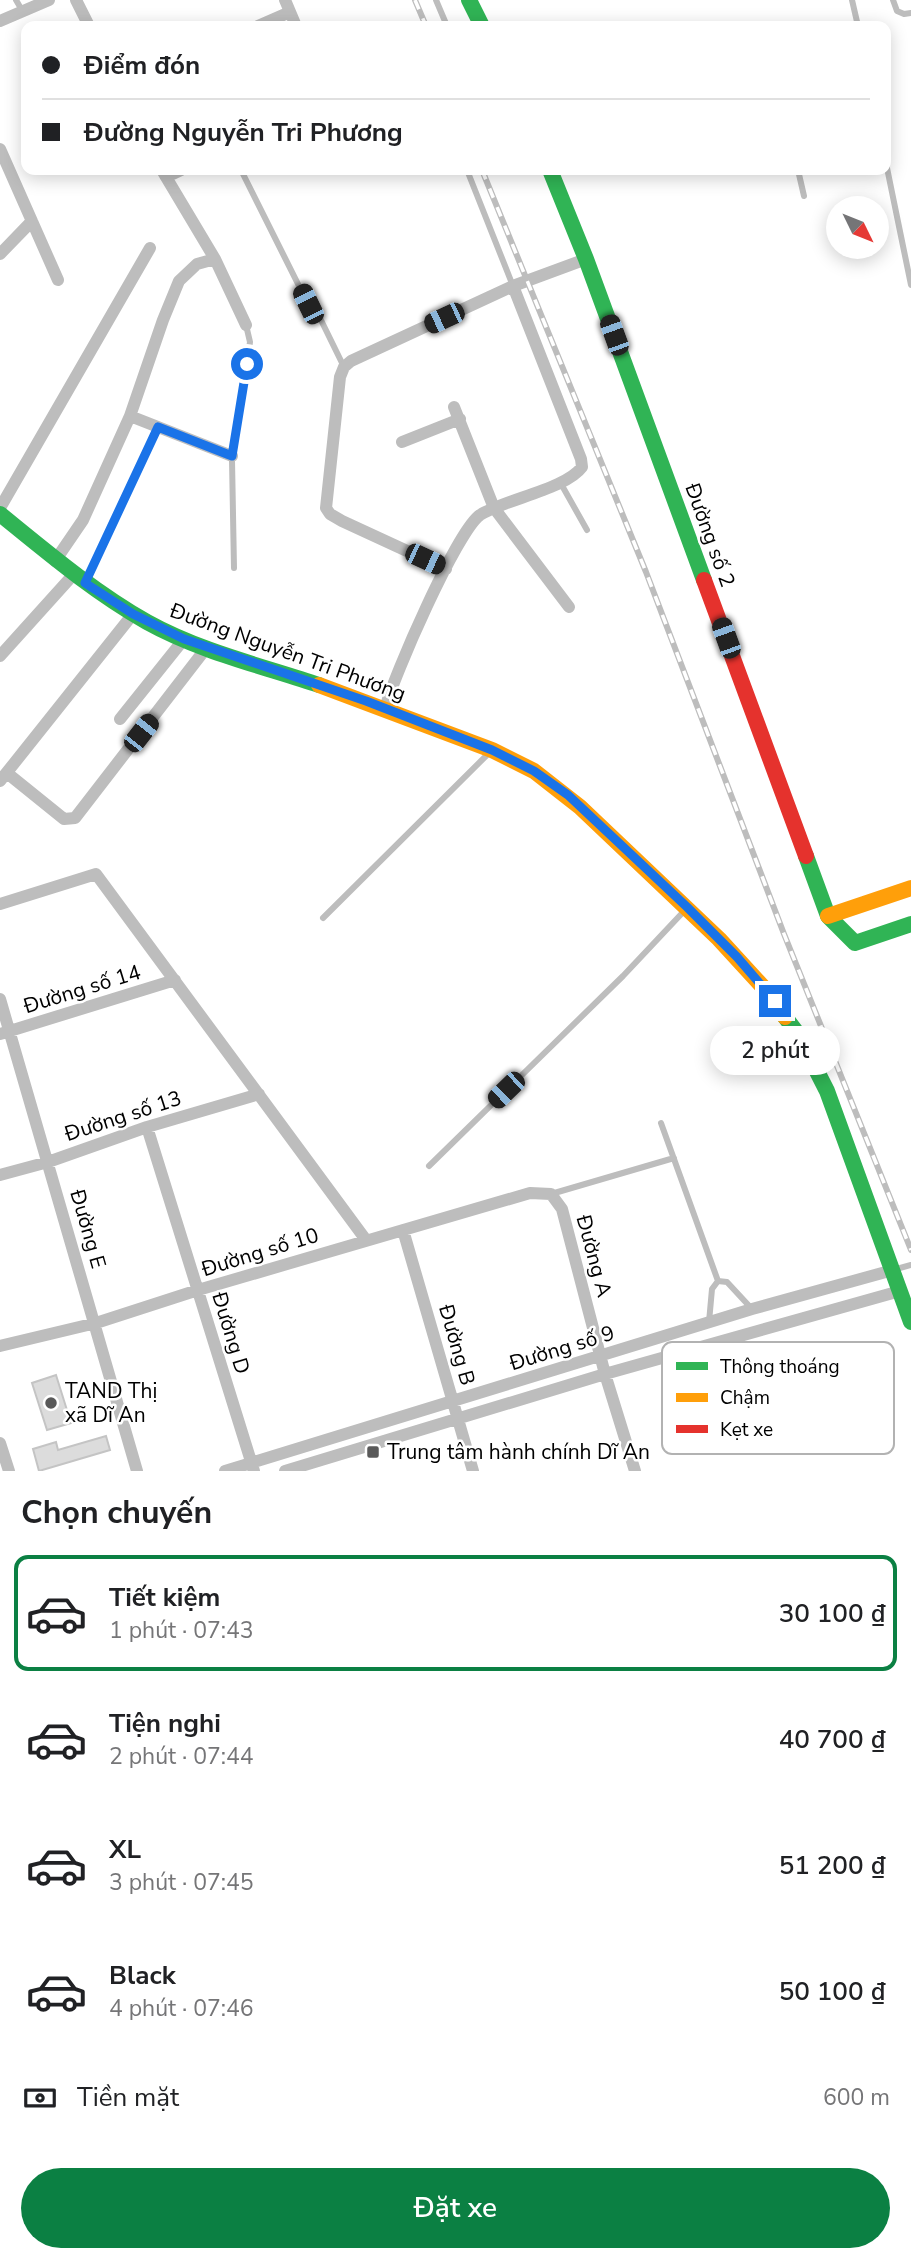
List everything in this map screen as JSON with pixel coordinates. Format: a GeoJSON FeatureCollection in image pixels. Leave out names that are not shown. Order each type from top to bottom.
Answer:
{"type":"FeatureCollection","features":[{"type":"Feature","properties":{"kind":"main road"},"geometry":{"type":"LineString","coordinates":[[469,0],[480,21]]}},
{"type":"Feature","properties":{"kind":"main road","name":"Đường số 2"},"geometry":{"type":"LineString","coordinates":[[552,175],[586,259],[828,916]]}},
{"type":"Feature","properties":{"kind":"main road","name":"Đường Nguyễn Tri Phương"},"geometry":{"type":"LineString","coordinates":[[0,514],[55,561],[133,614],[184,639],[385,709],[492,750],[534,771],[568,795],[687,907],[763,987],[787,1017],[827,1091],[893,1269],[905,1290],[911,1322]]}},
{"type":"Feature","properties":{"kind":"main road"},"geometry":{"type":"LineString","coordinates":[[911,888],[828,916],[855,943],[911,924]]}},
{"type":"Feature","properties":{"kind":"street"},"geometry":{"type":"LineString","coordinates":[[0,21],[19,6],[49,0]]}},
{"type":"Feature","properties":{"kind":"street"},"geometry":{"type":"LineString","coordinates":[[76,0],[86,21]]}},
{"type":"Feature","properties":{"kind":"street"},"geometry":{"type":"LineString","coordinates":[[265,21],[287,6]]}},
{"type":"Feature","properties":{"kind":"street"},"geometry":{"type":"LineString","coordinates":[[0,149],[58,280]]}},
{"type":"Feature","properties":{"kind":"street"},"geometry":{"type":"LineString","coordinates":[[165,175],[215,259],[246,326]]}},
{"type":"Feature","properties":{"kind":"street"},"geometry":{"type":"LineString","coordinates":[[0,254],[32,221]]}},
{"type":"Feature","properties":{"kind":"street"},"geometry":{"type":"LineString","coordinates":[[0,508],[150,247]]}},
{"type":"Feature","properties":{"kind":"street"},"geometry":{"type":"LineString","coordinates":[[55,561],[83,520],[130,416],[179,281],[197,264],[215,259]]}},
{"type":"Feature","properties":{"kind":"street"},"geometry":{"type":"LineString","coordinates":[[446,569],[342,521],[330,514],[326,508],[340,377],[344,367],[351,361],[513,286],[586,259]]}},
{"type":"Feature","properties":{"kind":"street"},"geometry":{"type":"LineString","coordinates":[[385,709],[401,662],[473,520],[494,508],[560,482],[578,473],[582,467],[513,286]]}},
{"type":"Feature","properties":{"kind":"street"},"geometry":{"type":"LineString","coordinates":[[402,442],[457,413],[494,508],[569,607]]}},
{"type":"Feature","properties":{"kind":"street"},"geometry":{"type":"LineString","coordinates":[[130,416],[232,456]]}},
{"type":"Feature","properties":{"kind":"street"},"geometry":{"type":"LineString","coordinates":[[0,656],[79,579]]}},
{"type":"Feature","properties":{"kind":"street"},"geometry":{"type":"LineString","coordinates":[[133,614],[3,777],[65,819],[75,818],[207,647]]}},
{"type":"Feature","properties":{"kind":"street"},"geometry":{"type":"LineString","coordinates":[[120,719],[184,639]]}},
{"type":"Feature","properties":{"kind":"street"},"geometry":{"type":"LineString","coordinates":[[0,904],[96,874],[366,1240]]}},
{"type":"Feature","properties":{"kind":"street","name":"Đường số 14"},"geometry":{"type":"LineString","coordinates":[[5,1033],[175,980]]}},
{"type":"Feature","properties":{"kind":"street","name":"Đường E"},"geometry":{"type":"LineString","coordinates":[[0,999],[5,1033],[48,1162],[137,1471]]}},
{"type":"Feature","properties":{"kind":"street","name":"Đường số 13"},"geometry":{"type":"LineString","coordinates":[[0,1174],[48,1162],[147,1127],[259,1094]]}},
{"type":"Feature","properties":{"kind":"street","name":"Đường D"},"geometry":{"type":"LineString","coordinates":[[147,1127],[253,1467]]}},
{"type":"Feature","properties":{"kind":"street","name":"Đường số 10"},"geometry":{"type":"LineString","coordinates":[[0,1346],[96,1323],[366,1240],[530,1194],[551,1194]]}},
{"type":"Feature","properties":{"kind":"street","name":"Đường A"},"geometry":{"type":"LineString","coordinates":[[551,1194],[562,1209],[605,1374],[635,1471]]}},
{"type":"Feature","properties":{"kind":"street","name":"Đường B"},"geometry":{"type":"LineString","coordinates":[[403,1230],[473,1471]]}},
{"type":"Feature","properties":{"kind":"street","name":"Đường số 9"},"geometry":{"type":"LineString","coordinates":[[225,1471],[253,1467],[709,1322],[893,1269]]}},
{"type":"Feature","properties":{"kind":"street","name":"Đường số 9"},"geometry":{"type":"LineString","coordinates":[[719,1342],[905,1290]]}},
{"type":"Feature","properties":{"kind":"street","name":"Đường số 9"},"geometry":{"type":"LineString","coordinates":[[285,1471],[662,1358]]}},
{"type":"Feature","properties":{"kind":"street"},"geometry":{"type":"LineString","coordinates":[[0,1443],[9,1471]]}},
{"type":"Feature","properties":{"kind":"lane"},"geometry":{"type":"LineString","coordinates":[[436,0],[445,21]]}},
{"type":"Feature","properties":{"kind":"lane"},"geometry":{"type":"LineString","coordinates":[[852,0],[857,21]]}},
{"type":"Feature","properties":{"kind":"lane"},"geometry":{"type":"LineString","coordinates":[[893,0],[897,11],[911,13]]}},
{"type":"Feature","properties":{"kind":"lane"},"geometry":{"type":"LineString","coordinates":[[244,175],[308,304],[320,316],[344,367]]}},
{"type":"Feature","properties":{"kind":"lane"},"geometry":{"type":"LineString","coordinates":[[469,175],[513,286]]}},
{"type":"Feature","properties":{"kind":"lane"},"geometry":{"type":"LineString","coordinates":[[799,175],[804,196]]}},
{"type":"Feature","properties":{"kind":"lane"},"geometry":{"type":"LineString","coordinates":[[888,175],[911,285]]}},
{"type":"Feature","properties":{"kind":"lane"},"geometry":{"type":"LineString","coordinates":[[234,568],[232,456],[250,342],[246,326]]}},
{"type":"Feature","properties":{"kind":"lane"},"geometry":{"type":"LineString","coordinates":[[79,579],[158,427]]}},
{"type":"Feature","properties":{"kind":"lane"},"geometry":{"type":"LineString","coordinates":[[560,482],[587,530]]}},
{"type":"Feature","properties":{"kind":"lane"},"geometry":{"type":"LineString","coordinates":[[323,918],[492,750]]}},
{"type":"Feature","properties":{"kind":"lane"},"geometry":{"type":"LineString","coordinates":[[429,1166],[623,976],[687,907]]}},
{"type":"Feature","properties":{"kind":"lane"},"geometry":{"type":"LineString","coordinates":[[661,1123],[718,1280]]}},
{"type":"Feature","properties":{"kind":"lane"},"geometry":{"type":"LineString","coordinates":[[551,1194],[674,1158]]}},
{"type":"Feature","properties":{"kind":"lane","name":"Đường số 9"},"geometry":{"type":"LineString","coordinates":[[893,1269],[911,1265]]}},
{"type":"Feature","properties":{"kind":"lane"},"geometry":{"type":"LineString","coordinates":[[718,1280],[727,1282],[752,1309]]}},
{"type":"Feature","properties":{"kind":"lane"},"geometry":{"type":"LineString","coordinates":[[709,1322],[712,1289],[718,1280]]}},
{"type":"Feature","properties":{"kind":"building","name":"TAND Thị xã Dĩ An"},"geometry":{"type":"Polygon","coordinates":[[[56,1375],[71,1423],[47,1430],[32,1383],[56,1375]]]}},
{"type":"Feature","properties":{"kind":"building"},"geometry":{"type":"Polygon","coordinates":[[[106,1436],[110,1450],[39,1471],[33,1449],[56,1442],[58,1450],[106,1436]]]}},
{"type":"Feature","properties":{"kind":"railway"},"geometry":{"type":"LineString","coordinates":[[415,0],[424,21]]}},
{"type":"Feature","properties":{"kind":"railway"},"geometry":{"type":"LineString","coordinates":[[484,175],[646,572],[784,934],[911,1250]]}},
{"type":"Feature","properties":{"kind":"traffic: fast"},"geometry":{"type":"LineString","coordinates":[[469,0],[480,21]]}},
{"type":"Feature","properties":{"kind":"traffic: fast"},"geometry":{"type":"LineString","coordinates":[[552,175],[586,259],[704,580]]}},
{"type":"Feature","properties":{"kind":"traffic: fast"},"geometry":{"type":"LineString","coordinates":[[0,514],[90,585],[147,622],[209,650],[319,685]]}},
{"type":"Feature","properties":{"kind":"traffic: fast"},"geometry":{"type":"LineString","coordinates":[[806,856],[828,916],[855,943],[911,924]]}},
{"type":"Feature","properties":{"kind":"traffic: fast"},"geometry":{"type":"LineString","coordinates":[[785,1017],[798,1034],[827,1091],[911,1322]]}},
{"type":"Feature","properties":{"kind":"traffic: slow"},"geometry":{"type":"LineString","coordinates":[[319,685],[492,750],[534,771],[580,807],[719,939],[763,987],[785,1017]]}},
{"type":"Feature","properties":{"kind":"traffic: slow"},"geometry":{"type":"LineString","coordinates":[[828,916],[911,888]]}},
{"type":"Feature","properties":{"kind":"traffic: jam"},"geometry":{"type":"LineString","coordinates":[[704,580],[806,856]]}},
{"type":"Feature","properties":{"kind":"place","name":"TAND Thị xã Dĩ An"},"geometry":{"type":"Point","coordinates":[51,1403]}},
{"type":"Feature","properties":{"kind":"place","name":"Trung tâm hành chính Dĩ An"},"geometry":{"type":"Point","coordinates":[373,1452]}},
{"type":"Feature","properties":{"kind":"route"},"geometry":{"type":"LineString","coordinates":[[247,364],[232,456],[158,427],[85,583],[133,614],[184,639],[366,701],[492,750],[534,771],[568,795],[687,907],[737,957],[775,1001]]}}]}
